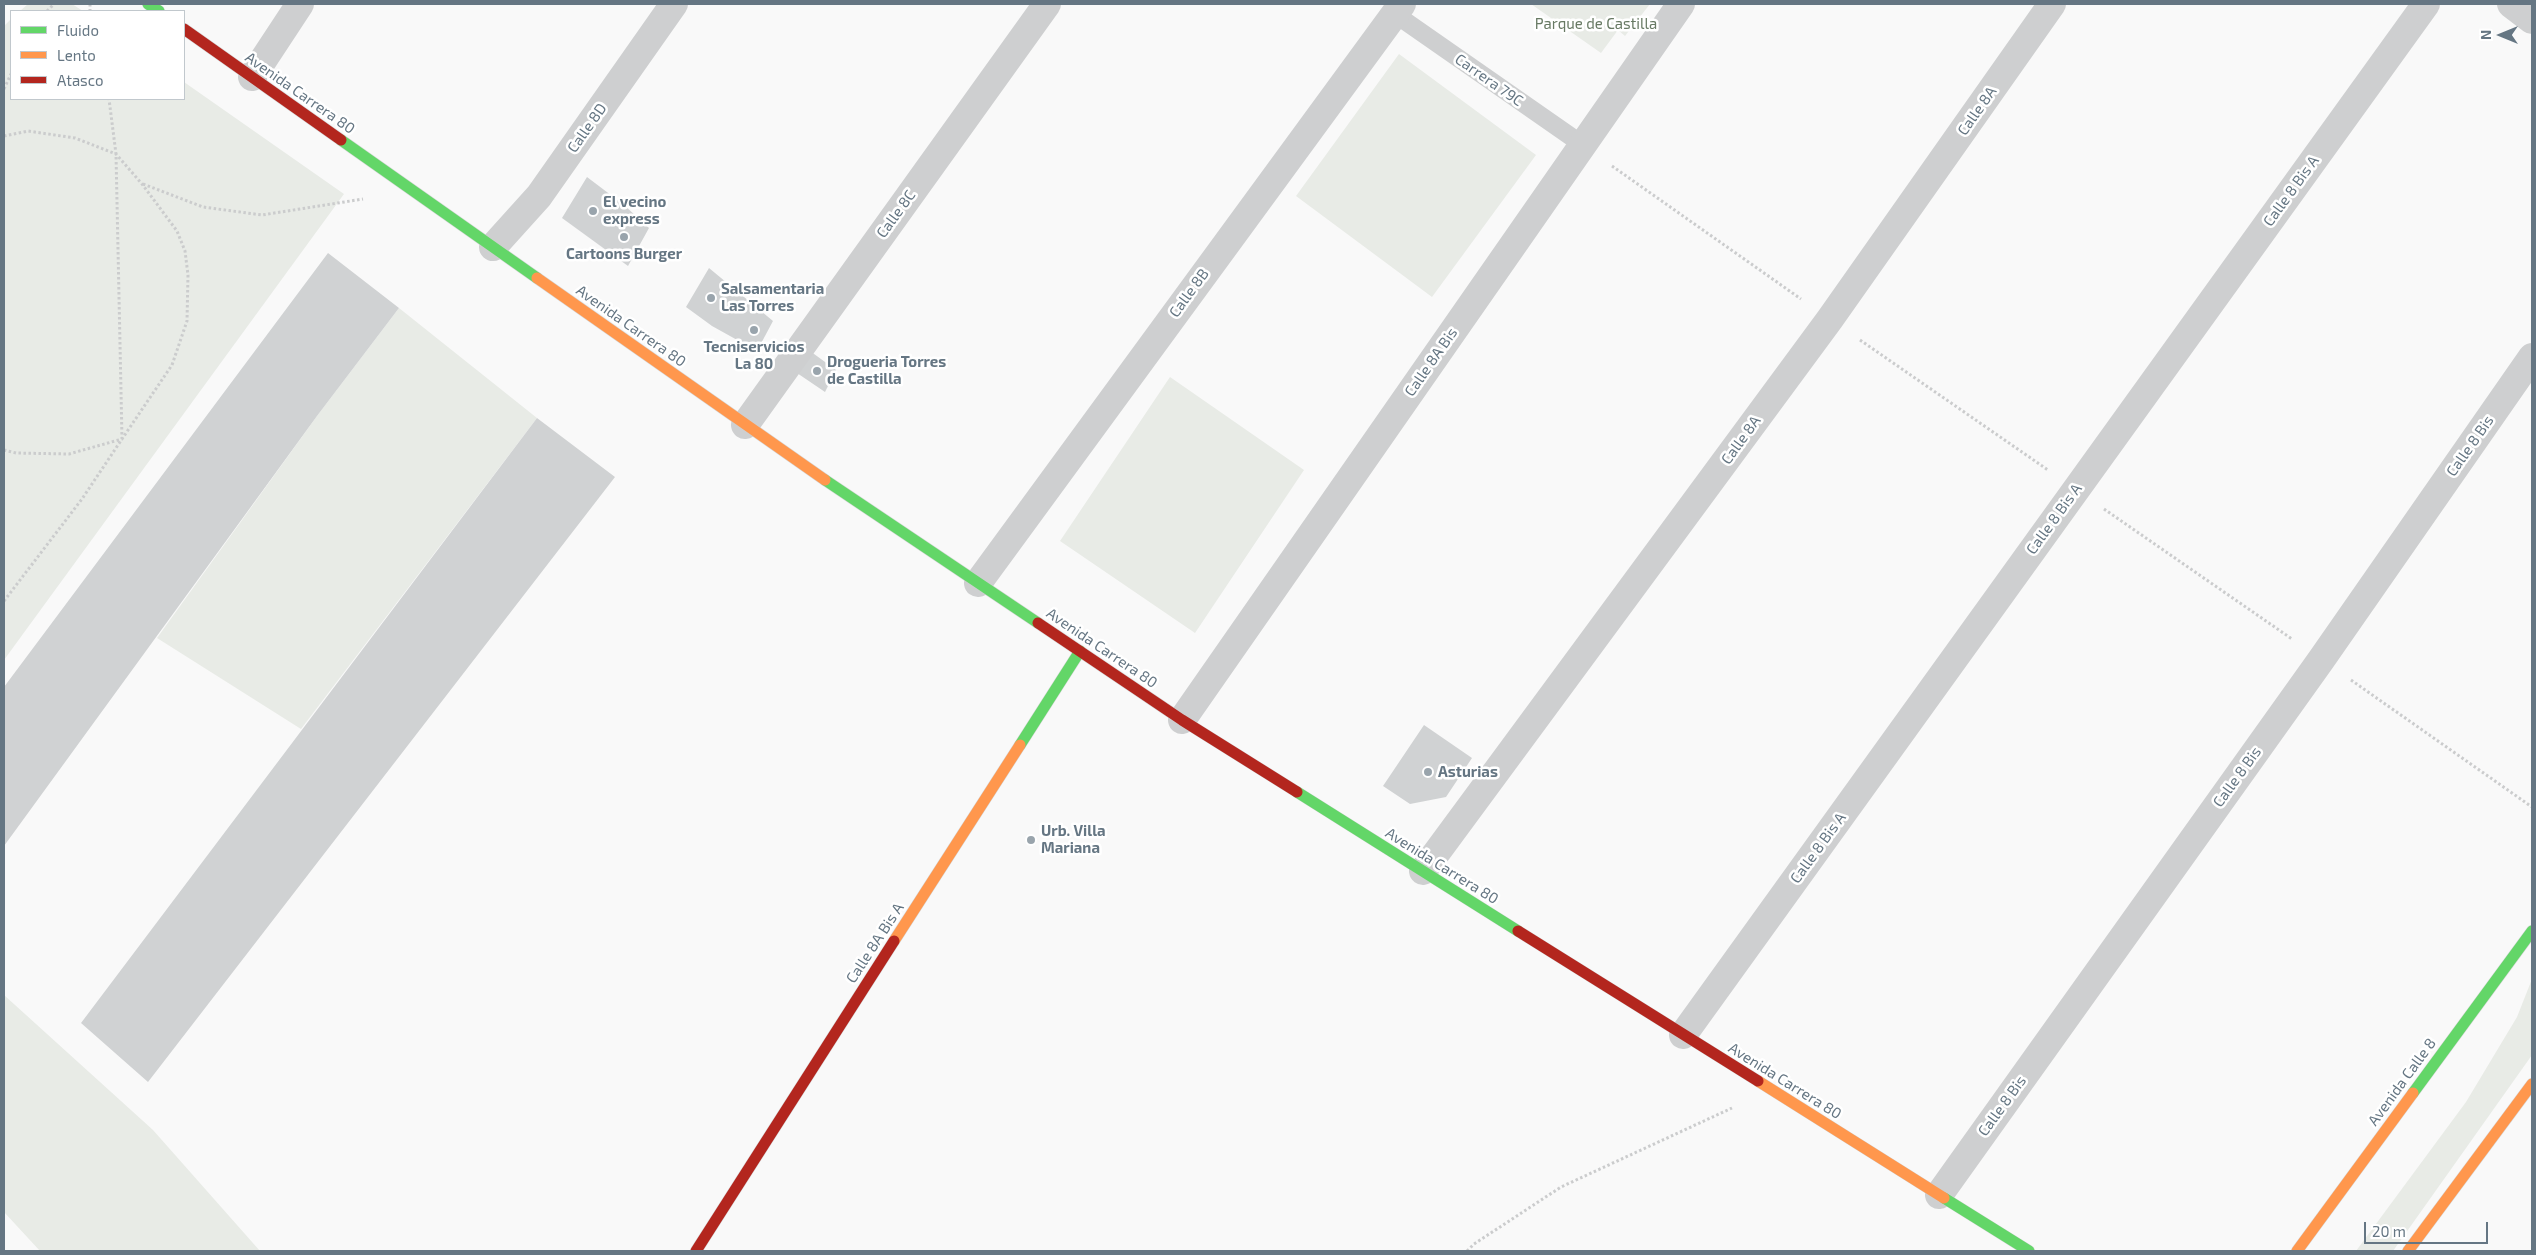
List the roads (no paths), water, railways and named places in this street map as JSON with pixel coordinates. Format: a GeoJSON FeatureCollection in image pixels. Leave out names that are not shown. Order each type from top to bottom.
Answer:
{"type":"FeatureCollection","features":[{"type":"Feature","properties":{"kind":"street"},"geometry":{"type":"LineString","coordinates":[[252,77],[300,4]]}},
{"type":"Feature","properties":{"kind":"street","name":"Calle 8D"},"geometry":{"type":"LineString","coordinates":[[493,247],[539,196],[674,4]]}},
{"type":"Feature","properties":{"kind":"street","name":"Calle 8C"},"geometry":{"type":"LineString","coordinates":[[744,425],[1047,4]]}},
{"type":"Feature","properties":{"kind":"street","name":"Calle 8A Bis"},"geometry":{"type":"LineString","coordinates":[[1182,720],[1681,4]]}},
{"type":"Feature","properties":{"kind":"street","name":"Calle 8A"},"geometry":{"type":"LineString","coordinates":[[1423,871],[1830,319],[2052,4]]}},
{"type":"Feature","properties":{"kind":"street","name":"Calle 8 Bis A"},"geometry":{"type":"LineString","coordinates":[[1683,1035],[2426,4]]}},
{"type":"Feature","properties":{"kind":"street"},"geometry":{"type":"LineString","coordinates":[[2511,4],[2532,20]]}},
{"type":"Feature","properties":{"kind":"street","name":"Calle 8B"},"geometry":{"type":"LineString","coordinates":[[978,583],[1398,9]]}},
{"type":"Feature","properties":{"kind":"street","name":"Avenida Carrera 80"},"geometry":{"type":"LineString","coordinates":[[185,30],[744,425],[1182,720],[2029,1251]]}},
{"type":"Feature","properties":{"kind":"street","name":"Calle 8 Bis"},"geometry":{"type":"LineString","coordinates":[[1939,1195],[2321,660],[2532,357]]}},
{"type":"Feature","properties":{"kind":"street","name":"Calle 8A Bis A"},"geometry":{"type":"LineString","coordinates":[[696,1251],[1080,652]]}},
{"type":"Feature","properties":{"kind":"street","name":"Avenida Calle 8"},"geometry":{"type":"LineString","coordinates":[[2297,1251],[2532,931]]}},
{"type":"Feature","properties":{"kind":"street"},"geometry":{"type":"LineString","coordinates":[[2408,1251],[2532,1084]]}},
{"type":"Feature","properties":{"kind":"lane","name":"Carrera 79C"},"geometry":{"type":"LineString","coordinates":[[1398,9],[1583,145]]}},
{"type":"Feature","properties":{"kind":"place","name":"El vecino express"},"geometry":{"type":"Point","coordinates":[593,211]}},
{"type":"Feature","properties":{"kind":"place","name":"Cartoons Burger"},"geometry":{"type":"Point","coordinates":[624,237]}},
{"type":"Feature","properties":{"kind":"place","name":"Salsamentaria Las Torres"},"geometry":{"type":"Point","coordinates":[711,298]}},
{"type":"Feature","properties":{"kind":"place","name":"Tecniservicios La 80"},"geometry":{"type":"Point","coordinates":[754,330]}},
{"type":"Feature","properties":{"kind":"place","name":"Drogueria Torres de Castilla"},"geometry":{"type":"Point","coordinates":[817,371]}},
{"type":"Feature","properties":{"kind":"place","name":"Asturias"},"geometry":{"type":"Point","coordinates":[1428,772]}},
{"type":"Feature","properties":{"kind":"place","name":"Urb. Villa Mariana"},"geometry":{"type":"Point","coordinates":[1031,840]}},
{"type":"Feature","properties":{"kind":"park label","name":"Parque de Castilla"},"geometry":{"type":"Point","coordinates":[1596,24]}}]}
